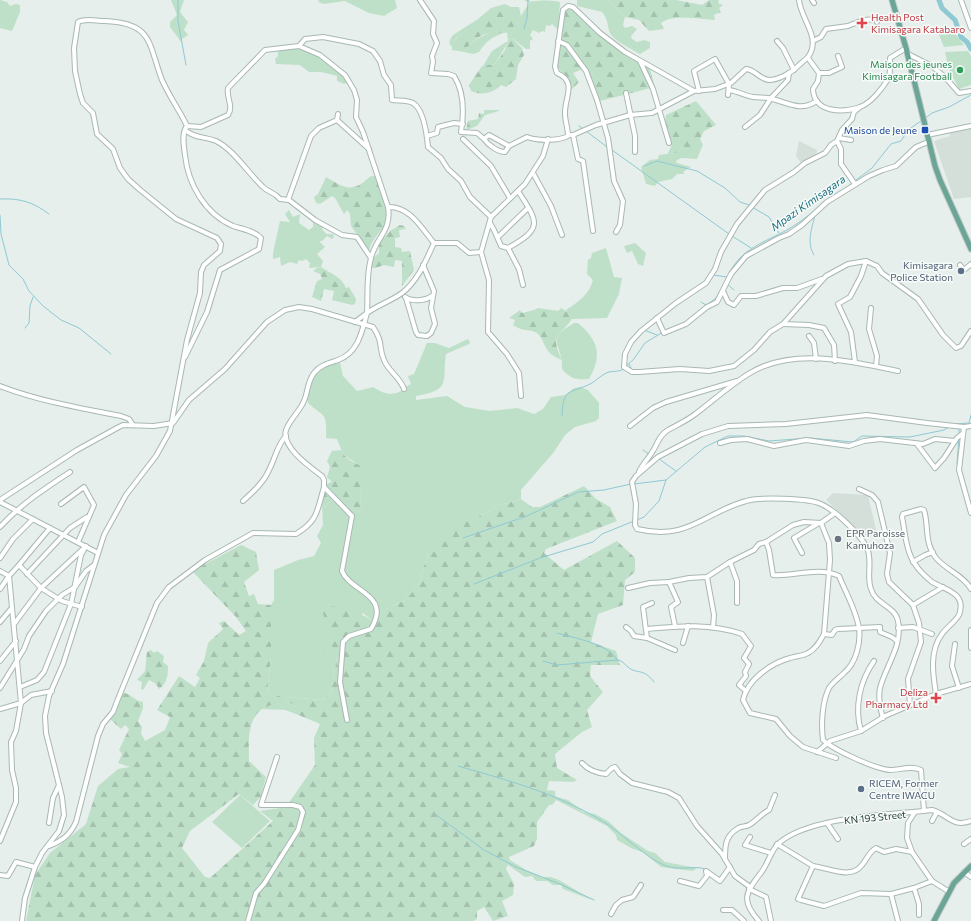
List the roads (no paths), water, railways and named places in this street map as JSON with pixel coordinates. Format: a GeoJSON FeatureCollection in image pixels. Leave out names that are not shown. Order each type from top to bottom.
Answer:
{"type":"FeatureCollection","features":[{"type":"Feature","properties":{"kind":"main road"},"geometry":{"type":"LineString","coordinates":[[892,0],[907,51],[928,142],[940,180],[971,249]]}},
{"type":"Feature","properties":{"kind":"main road"},"geometry":{"type":"LineString","coordinates":[[934,921],[948,891],[971,866]]}},
{"type":"Feature","properties":{"kind":"street"},"geometry":{"type":"LineString","coordinates":[[420,0],[434,21],[433,34],[437,43],[432,56],[433,62],[431,73],[448,74],[455,77],[462,97],[463,124],[461,132],[477,133],[487,143],[501,152],[505,152],[509,146],[527,137],[535,139],[562,139],[630,115],[652,113],[694,91]]}},
{"type":"Feature","properties":{"kind":"street"},"geometry":{"type":"LineString","coordinates":[[593,231],[583,160],[578,159],[565,114],[569,92],[568,83],[563,75],[557,73],[555,68],[563,10],[568,6],[571,6],[607,39],[640,61],[694,91],[699,91],[729,84],[736,80],[746,69],[752,69],[760,77],[771,80],[789,73],[808,58],[812,49],[813,41],[800,9],[799,0]]}},
{"type":"Feature","properties":{"kind":"street"},"geometry":{"type":"LineString","coordinates":[[961,0],[971,28]]}},
{"type":"Feature","properties":{"kind":"street"},"geometry":{"type":"LineString","coordinates":[[966,11],[971,9]]}},
{"type":"Feature","properties":{"kind":"street"},"geometry":{"type":"LineString","coordinates":[[813,41],[821,36],[826,29],[848,26],[863,20],[877,19],[877,22]]}},
{"type":"Feature","properties":{"kind":"street"},"geometry":{"type":"LineString","coordinates":[[22,921],[25,898],[35,867],[42,853],[59,831],[63,822],[63,806],[59,785],[52,762],[46,733],[45,716],[52,691],[63,664],[82,607],[104,535],[126,495],[156,456],[170,432],[173,423],[184,359],[200,293],[202,269],[220,251],[220,241],[217,238],[176,219],[128,179],[120,168],[113,149],[97,134],[93,113],[80,94],[75,71],[74,48],[78,22],[88,20],[124,23],[133,26],[150,42],[163,81],[186,128],[193,136],[217,142],[235,157],[264,188],[275,193],[280,199],[288,200],[314,220],[342,235],[357,237],[371,258]]}},
{"type":"Feature","properties":{"kind":"street"},"geometry":{"type":"LineString","coordinates":[[299,46],[305,39],[323,37],[359,44],[373,51],[380,60],[384,75],[391,85],[392,100],[414,104],[421,116],[429,148],[441,158],[448,169],[461,181],[470,198],[491,218]]}},
{"type":"Feature","properties":{"kind":"street"},"geometry":{"type":"LineString","coordinates":[[777,40],[783,48],[794,70]]}},
{"type":"Feature","properties":{"kind":"street"},"geometry":{"type":"LineString","coordinates":[[558,41],[567,45],[586,71],[594,93],[611,153],[614,181],[623,201],[620,225],[616,232]]}},
{"type":"Feature","properties":{"kind":"street"},"geometry":{"type":"LineString","coordinates":[[186,128],[203,127],[228,115],[231,108],[227,96],[228,88],[260,53],[265,50],[299,46],[320,55],[340,70],[350,81],[357,96],[356,117],[369,149],[388,207],[388,226],[373,250],[371,258],[366,313],[360,338],[347,355],[325,364],[314,373],[308,383],[305,401],[287,429],[286,436],[280,443],[269,472],[257,489],[243,501]]}},
{"type":"Feature","properties":{"kind":"street"},"geometry":{"type":"LineString","coordinates":[[971,91],[959,93],[949,81],[932,66],[907,51],[890,58],[888,79],[876,95],[854,112],[852,119],[842,130],[838,140],[820,157],[805,163],[794,172],[765,190],[737,224],[721,252],[715,269],[706,283],[641,331],[632,342],[626,354],[625,368],[639,372],[680,369],[707,371],[734,366],[754,350],[770,332],[783,324],[822,280],[842,266],[866,261],[877,266],[882,273],[918,299],[943,335],[956,348],[961,346],[971,331]]}},
{"type":"Feature","properties":{"kind":"street"},"geometry":{"type":"LineString","coordinates":[[819,73],[830,73],[842,67],[838,56]]}},
{"type":"Feature","properties":{"kind":"street"},"geometry":{"type":"LineString","coordinates":[[808,58],[819,73],[818,81],[813,91],[817,101],[823,108],[830,110],[860,107]]}},
{"type":"Feature","properties":{"kind":"street"},"geometry":{"type":"LineString","coordinates":[[699,91],[694,71],[714,59],[729,84],[728,96]]}},
{"type":"Feature","properties":{"kind":"street"},"geometry":{"type":"LineString","coordinates":[[640,61],[660,110],[669,143]]}},
{"type":"Feature","properties":{"kind":"street"},"geometry":{"type":"LineString","coordinates":[[745,127],[760,115],[771,98],[788,80],[789,73]]}},
{"type":"Feature","properties":{"kind":"street"},"geometry":{"type":"LineString","coordinates":[[729,90],[738,91],[752,97],[771,98],[798,107],[809,106],[817,101]]}},
{"type":"Feature","properties":{"kind":"street"},"geometry":{"type":"LineString","coordinates":[[626,93],[635,136],[635,152]]}},
{"type":"Feature","properties":{"kind":"street"},"geometry":{"type":"LineString","coordinates":[[337,120],[338,114]]}},
{"type":"Feature","properties":{"kind":"street"},"geometry":{"type":"LineString","coordinates":[[288,200],[311,136],[319,128],[337,120]]}},
{"type":"Feature","properties":{"kind":"street"},"geometry":{"type":"LineString","coordinates":[[337,120],[369,149]]}},
{"type":"Feature","properties":{"kind":"street"},"geometry":{"type":"LineString","coordinates":[[427,136],[437,133],[438,127],[454,123],[463,124]]}},
{"type":"Feature","properties":{"kind":"street"},"geometry":{"type":"LineString","coordinates":[[927,135],[971,126]]}},
{"type":"Feature","properties":{"kind":"street"},"geometry":{"type":"LineString","coordinates":[[184,359],[207,312],[220,270],[259,249],[261,242],[261,238],[256,234],[229,224],[218,216],[202,200],[189,176],[184,141],[186,128]]}},
{"type":"Feature","properties":{"kind":"street"},"geometry":{"type":"LineString","coordinates":[[484,139],[490,135],[506,146],[509,146]]}},
{"type":"Feature","properties":{"kind":"street"},"geometry":{"type":"LineString","coordinates":[[463,139],[491,166],[510,198]]}},
{"type":"Feature","properties":{"kind":"street"},"geometry":{"type":"LineString","coordinates":[[521,396],[519,373],[507,354],[488,332],[489,280],[481,252],[491,218],[518,191],[533,173],[543,156],[548,139]]}},
{"type":"Feature","properties":{"kind":"street"},"geometry":{"type":"LineString","coordinates":[[838,140],[851,140]]}},
{"type":"Feature","properties":{"kind":"street"},"geometry":{"type":"LineString","coordinates":[[838,140],[841,149],[841,164],[856,184]]}},
{"type":"Feature","properties":{"kind":"street"},"geometry":{"type":"LineString","coordinates":[[657,318],[664,333],[676,330],[690,321],[707,307],[717,302],[731,274],[746,256],[795,230],[827,202],[881,170],[896,166],[916,147],[928,142]]}},
{"type":"Feature","properties":{"kind":"street"},"geometry":{"type":"LineString","coordinates":[[533,173],[551,206],[562,235]]}},
{"type":"Feature","properties":{"kind":"street"},"geometry":{"type":"LineString","coordinates":[[490,223],[501,246],[508,248],[529,236],[533,230],[534,217],[518,191]]}},
{"type":"Feature","properties":{"kind":"street"},"geometry":{"type":"LineString","coordinates":[[388,207],[394,207],[413,217],[434,242],[457,243],[469,253],[481,252]]}},
{"type":"Feature","properties":{"kind":"street"},"geometry":{"type":"LineString","coordinates":[[498,237],[528,208]]}},
{"type":"Feature","properties":{"kind":"street"},"geometry":{"type":"LineString","coordinates":[[355,322],[366,313],[402,293],[428,259],[434,242]]}},
{"type":"Feature","properties":{"kind":"street"},"geometry":{"type":"LineString","coordinates":[[508,248],[519,269],[524,285]]}},
{"type":"Feature","properties":{"kind":"street"},"geometry":{"type":"LineString","coordinates":[[855,362],[851,332],[838,304],[850,297],[861,276],[866,261]]}},
{"type":"Feature","properties":{"kind":"street"},"geometry":{"type":"LineString","coordinates":[[960,265],[965,271],[971,264]]}},
{"type":"Feature","properties":{"kind":"street"},"geometry":{"type":"LineString","coordinates":[[402,293],[406,298],[416,332],[423,337],[431,333],[435,324],[431,308],[433,287],[423,265]]}},
{"type":"Feature","properties":{"kind":"street"},"geometry":{"type":"LineString","coordinates":[[723,291],[728,302],[734,305],[741,296],[756,296],[784,288],[800,287],[822,280]]}},
{"type":"Feature","properties":{"kind":"street"},"geometry":{"type":"LineString","coordinates":[[406,298],[412,300],[423,300],[432,296]]}},
{"type":"Feature","properties":{"kind":"street"},"geometry":{"type":"LineString","coordinates":[[98,553],[0,501],[106,434],[123,425],[154,426],[173,423],[189,400],[226,369],[267,322],[281,312],[299,307],[312,309],[373,327],[380,336],[384,363],[402,383],[404,389]]}},
{"type":"Feature","properties":{"kind":"street"},"geometry":{"type":"LineString","coordinates":[[871,308],[869,329],[877,356],[876,366]]}},
{"type":"Feature","properties":{"kind":"street"},"geometry":{"type":"LineString","coordinates":[[783,324],[809,325],[824,328],[834,345],[835,361]]}},
{"type":"Feature","properties":{"kind":"street"},"geometry":{"type":"LineString","coordinates":[[809,336],[814,343],[816,358]]}},
{"type":"Feature","properties":{"kind":"street"},"geometry":{"type":"LineString","coordinates":[[883,718],[879,702],[880,688],[894,656],[898,628],[894,613],[881,602],[871,590],[870,558],[866,546],[835,513],[818,502],[760,498],[739,503],[688,528],[660,532],[645,531],[637,529],[635,525],[636,504],[632,484],[651,455],[658,440],[668,430],[689,419],[751,372],[776,362],[795,358],[816,358],[855,362],[898,371]]}},
{"type":"Feature","properties":{"kind":"street"},"geometry":{"type":"LineString","coordinates":[[630,426],[653,408],[666,402],[739,381]]}},
{"type":"Feature","properties":{"kind":"street"},"geometry":{"type":"LineString","coordinates":[[0,386],[22,394],[59,404],[121,416],[129,419],[133,425]]}},
{"type":"Feature","properties":{"kind":"street"},"geometry":{"type":"LineString","coordinates":[[638,475],[657,458],[702,434],[728,426],[786,424],[867,415],[927,423],[971,426]]}},
{"type":"Feature","properties":{"kind":"street"},"geometry":{"type":"LineString","coordinates":[[958,426],[962,434],[959,470],[971,513]]}},
{"type":"Feature","properties":{"kind":"street"},"geometry":{"type":"LineString","coordinates":[[917,444],[934,468],[944,458],[955,441],[962,434]]}},
{"type":"Feature","properties":{"kind":"street"},"geometry":{"type":"LineString","coordinates":[[48,846],[64,839],[74,826],[92,755],[101,728],[113,712],[157,603],[169,587],[205,560],[253,533],[296,534],[311,522],[318,513],[324,487],[324,478],[294,452],[286,436]]}},
{"type":"Feature","properties":{"kind":"street"},"geometry":{"type":"LineString","coordinates":[[720,443],[731,440],[747,439],[774,446],[806,440],[849,446],[864,441],[886,439],[917,444],[926,444],[935,439],[955,441]]}},
{"type":"Feature","properties":{"kind":"street"},"geometry":{"type":"LineString","coordinates":[[0,527],[31,497],[70,472]]}},
{"type":"Feature","properties":{"kind":"street"},"geometry":{"type":"LineString","coordinates":[[61,504],[84,487],[94,505],[78,542]]}},
{"type":"Feature","properties":{"kind":"street"},"geometry":{"type":"LineString","coordinates":[[324,487],[352,516],[342,568],[343,575],[370,597],[374,602],[376,612],[371,629],[349,636],[343,642],[340,682],[346,720]]}},
{"type":"Feature","properties":{"kind":"street"},"geometry":{"type":"LineString","coordinates":[[859,489],[874,497],[880,508],[890,553],[887,574],[889,582],[913,605],[920,628],[921,642],[908,680],[910,705]]}},
{"type":"Feature","properties":{"kind":"street"},"geometry":{"type":"LineString","coordinates":[[936,694],[932,669],[935,652],[941,635],[957,618],[960,609],[959,602],[955,593],[928,579],[913,562],[902,517],[903,514],[921,509],[924,510],[927,538],[933,552],[939,562],[966,582],[971,589]]}},
{"type":"Feature","properties":{"kind":"street"},"geometry":{"type":"LineString","coordinates":[[802,553],[794,538],[835,513]]}},
{"type":"Feature","properties":{"kind":"street"},"geometry":{"type":"LineString","coordinates":[[27,574],[70,528],[88,517]]}},
{"type":"Feature","properties":{"kind":"street"},"geometry":{"type":"LineString","coordinates":[[0,558],[14,539],[33,519]]}},
{"type":"Feature","properties":{"kind":"street"},"geometry":{"type":"LineString","coordinates":[[628,588],[650,583],[707,577],[730,562],[754,550],[759,544],[766,542],[799,523],[820,523]]}},
{"type":"Feature","properties":{"kind":"street"},"geometry":{"type":"LineString","coordinates":[[820,523],[829,543],[830,574],[824,634],[817,645],[809,653],[773,664],[757,677],[746,691],[743,700],[750,713],[776,719],[790,736],[803,747],[836,758]]}},
{"type":"Feature","properties":{"kind":"street"},"geometry":{"type":"LineString","coordinates":[[0,589],[9,576],[50,528]]}},
{"type":"Feature","properties":{"kind":"street"},"geometry":{"type":"LineString","coordinates":[[766,542],[769,550],[773,575],[804,572],[839,576],[853,609],[859,628],[858,648],[851,664],[833,684],[827,695],[822,731],[823,740],[826,743],[872,766],[891,770],[913,768],[921,770],[924,811]]}},
{"type":"Feature","properties":{"kind":"street"},"geometry":{"type":"LineString","coordinates":[[20,687],[42,676],[70,604],[81,555],[86,546]]}},
{"type":"Feature","properties":{"kind":"street"},"geometry":{"type":"LineString","coordinates":[[14,624],[41,588],[86,546]]}},
{"type":"Feature","properties":{"kind":"street"},"geometry":{"type":"LineString","coordinates":[[913,562],[922,556],[933,552]]}},
{"type":"Feature","properties":{"kind":"street"},"geometry":{"type":"LineString","coordinates":[[730,562],[737,581],[737,603]]}},
{"type":"Feature","properties":{"kind":"street"},"geometry":{"type":"LineString","coordinates":[[0,688],[43,616],[58,599],[75,586],[86,571],[95,564]]}},
{"type":"Feature","properties":{"kind":"street"},"geometry":{"type":"LineString","coordinates":[[19,565],[41,588],[58,599],[82,607]]}},
{"type":"Feature","properties":{"kind":"street"},"geometry":{"type":"LineString","coordinates":[[0,571],[9,576]]}},
{"type":"Feature","properties":{"kind":"street"},"geometry":{"type":"LineString","coordinates":[[0,841],[16,802],[16,788],[12,770],[11,742],[17,725],[21,703],[9,576]]}},
{"type":"Feature","properties":{"kind":"street"},"geometry":{"type":"LineString","coordinates":[[707,577],[714,615],[713,627]]}},
{"type":"Feature","properties":{"kind":"street"},"geometry":{"type":"LineString","coordinates":[[670,582],[678,602],[671,607],[675,626]]}},
{"type":"Feature","properties":{"kind":"street"},"geometry":{"type":"LineString","coordinates":[[913,605],[942,587]]}},
{"type":"Feature","properties":{"kind":"street"},"geometry":{"type":"LineString","coordinates":[[647,638],[643,607],[652,603]]}},
{"type":"Feature","properties":{"kind":"street"},"geometry":{"type":"LineString","coordinates":[[0,622],[11,609]]}},
{"type":"Feature","properties":{"kind":"street"},"geometry":{"type":"LineString","coordinates":[[646,629],[675,626],[713,627],[742,634],[751,646],[744,658],[750,664],[745,672],[746,676],[739,685],[746,691]]}},
{"type":"Feature","properties":{"kind":"street"},"geometry":{"type":"LineString","coordinates":[[683,643],[688,626]]}},
{"type":"Feature","properties":{"kind":"street"},"geometry":{"type":"LineString","coordinates":[[626,627],[634,636],[647,638],[675,650]]}},
{"type":"Feature","properties":{"kind":"street"},"geometry":{"type":"LineString","coordinates":[[824,634],[832,635],[834,630],[838,629],[881,628],[880,632],[897,641]]}},
{"type":"Feature","properties":{"kind":"street"},"geometry":{"type":"LineString","coordinates":[[898,628],[920,628],[932,634]]}},
{"type":"Feature","properties":{"kind":"street"},"geometry":{"type":"LineString","coordinates":[[971,630],[971,648]]}},
{"type":"Feature","properties":{"kind":"street"},"geometry":{"type":"LineString","coordinates":[[0,661],[16,641]]}},
{"type":"Feature","properties":{"kind":"street"},"geometry":{"type":"LineString","coordinates":[[955,644],[952,666],[959,688]]}},
{"type":"Feature","properties":{"kind":"street"},"geometry":{"type":"LineString","coordinates":[[861,731],[858,714],[860,690],[863,679],[874,661]]}},
{"type":"Feature","properties":{"kind":"street"},"geometry":{"type":"LineString","coordinates":[[817,752],[826,743],[861,731],[910,705],[936,694],[971,684]]}},
{"type":"Feature","properties":{"kind":"street"},"geometry":{"type":"LineString","coordinates":[[0,708],[21,703],[31,695],[52,691]]}},
{"type":"Feature","properties":{"kind":"street"},"geometry":{"type":"LineString","coordinates":[[248,921],[256,893],[264,884],[298,830],[302,812],[300,807],[293,805],[261,805],[277,757]]}},
{"type":"Feature","properties":{"kind":"street"},"geometry":{"type":"LineString","coordinates":[[582,763],[589,769],[602,774],[606,774],[612,768],[615,768],[632,783],[668,792],[679,798],[697,826],[725,859],[735,876],[750,888],[766,897],[772,921]]}},
{"type":"Feature","properties":{"kind":"street"},"geometry":{"type":"LineString","coordinates":[[49,823],[53,798],[59,785]]}},
{"type":"Feature","properties":{"kind":"street"},"geometry":{"type":"LineString","coordinates":[[725,859],[725,842],[727,839],[737,828],[748,825],[769,810],[775,795]]}},
{"type":"Feature","properties":{"kind":"street","name":"KN 193 Street"},"geometry":{"type":"LineString","coordinates":[[750,888],[764,869],[777,844],[797,831],[850,818],[924,811],[937,812]]}},
{"type":"Feature","properties":{"kind":"street"},"geometry":{"type":"LineString","coordinates":[[915,812],[908,823],[908,838],[912,852],[932,881],[948,891]]}},
{"type":"Feature","properties":{"kind":"street"},"geometry":{"type":"LineString","coordinates":[[932,821],[937,812],[952,822],[964,823],[971,821]]}},
{"type":"Feature","properties":{"kind":"street"},"geometry":{"type":"LineString","coordinates":[[827,823],[838,839]]}},
{"type":"Feature","properties":{"kind":"street"},"geometry":{"type":"LineString","coordinates":[[750,837],[745,845],[771,853]]}},
{"type":"Feature","properties":{"kind":"street"},"geometry":{"type":"LineString","coordinates":[[964,844],[971,840]]}},
{"type":"Feature","properties":{"kind":"street"},"geometry":{"type":"LineString","coordinates":[[777,844],[813,866],[831,868],[846,873],[859,868],[868,855],[876,848],[884,852],[896,849],[912,852]]}},
{"type":"Feature","properties":{"kind":"street"},"geometry":{"type":"LineString","coordinates":[[0,875],[8,876],[16,862],[35,867]]}},
{"type":"Feature","properties":{"kind":"street"},"geometry":{"type":"LineString","coordinates":[[813,866],[804,883],[798,900],[824,906],[861,893],[890,894],[914,888],[932,881]]}},
{"type":"Feature","properties":{"kind":"street"},"geometry":{"type":"LineString","coordinates":[[680,881],[699,886],[707,876],[706,871],[720,881],[730,867]]}},
{"type":"Feature","properties":{"kind":"street"},"geometry":{"type":"LineString","coordinates":[[964,872],[971,877]]}},
{"type":"Feature","properties":{"kind":"street"},"geometry":{"type":"LineString","coordinates":[[611,914],[616,905],[622,900],[633,897],[641,885]]}},
{"type":"Feature","properties":{"kind":"street"},"geometry":{"type":"LineString","coordinates":[[750,888],[746,897],[748,906],[758,921]]}},
{"type":"Feature","properties":{"kind":"street"},"geometry":{"type":"LineString","coordinates":[[914,888],[919,904],[919,915]]}},
{"type":"Feature","properties":{"kind":"street"},"geometry":{"type":"LineString","coordinates":[[890,894],[898,921]]}},
{"type":"Feature","properties":{"kind":"street"},"geometry":{"type":"LineString","coordinates":[[722,910],[732,910],[744,921]]}},
{"type":"Feature","properties":{"kind":"waterway"},"geometry":{"type":"LineString","coordinates":[[178,0],[178,21],[186,65]]}},
{"type":"Feature","properties":{"kind":"waterway"},"geometry":{"type":"LineString","coordinates":[[524,29],[527,18],[528,0]]}},
{"type":"Feature","properties":{"kind":"waterway"},"geometry":{"type":"LineString","coordinates":[[939,0],[942,8],[955,20],[961,37],[967,42],[971,49]]}},
{"type":"Feature","properties":{"kind":"waterway","name":"Mpazi Kimisagara"},"geometry":{"type":"LineString","coordinates":[[927,117],[932,113],[949,107],[971,95]]}},
{"type":"Feature","properties":{"kind":"waterway","name":"Mpazi Kimisagara"},"geometry":{"type":"LineString","coordinates":[[856,180],[872,168],[891,144],[901,141],[908,130],[921,121]]}},
{"type":"Feature","properties":{"kind":"waterway"},"geometry":{"type":"LineString","coordinates":[[579,126],[583,129]]}},
{"type":"Feature","properties":{"kind":"waterway"},"geometry":{"type":"LineString","coordinates":[[586,131],[607,147]]}},
{"type":"Feature","properties":{"kind":"waterway"},"geometry":{"type":"LineString","coordinates":[[612,150],[729,234]]}},
{"type":"Feature","properties":{"kind":"waterway"},"geometry":{"type":"LineString","coordinates":[[644,166],[657,161],[697,171],[725,188],[740,202],[749,205]]}},
{"type":"Feature","properties":{"kind":"waterway","name":"Mpazi Kimisagara"},"geometry":{"type":"LineString","coordinates":[[845,189],[852,183]]}},
{"type":"Feature","properties":{"kind":"waterway"},"geometry":{"type":"LineString","coordinates":[[0,199],[20,200],[37,206],[49,214]]}},
{"type":"Feature","properties":{"kind":"waterway"},"geometry":{"type":"LineString","coordinates":[[752,207],[769,217],[779,233]]}},
{"type":"Feature","properties":{"kind":"waterway","name":"Mpazi Kimisagara"},"geometry":{"type":"LineString","coordinates":[[730,272],[740,257],[762,242],[790,228],[813,212]]}},
{"type":"Feature","properties":{"kind":"waterway"},"geometry":{"type":"LineString","coordinates":[[0,215],[1,234],[9,265],[23,279],[29,291],[43,306],[61,320],[79,328],[111,354]]}},
{"type":"Feature","properties":{"kind":"waterway"},"geometry":{"type":"LineString","coordinates":[[814,255],[810,245],[810,240],[815,215]]}},
{"type":"Feature","properties":{"kind":"waterway"},"geometry":{"type":"LineString","coordinates":[[732,236],[751,248]]}},
{"type":"Feature","properties":{"kind":"waterway"},"geometry":{"type":"LineString","coordinates":[[713,275],[727,277]]}},
{"type":"Feature","properties":{"kind":"waterway"},"geometry":{"type":"LineString","coordinates":[[727,284],[734,290]]}},
{"type":"Feature","properties":{"kind":"waterway","name":"Mpazi Kimisagara"},"geometry":{"type":"LineString","coordinates":[[699,311],[716,298],[720,291]]}},
{"type":"Feature","properties":{"kind":"waterway"},"geometry":{"type":"LineString","coordinates":[[25,328],[29,323],[30,306],[33,297]]}},
{"type":"Feature","properties":{"kind":"waterway","name":"Mpazi Kimisagara"},"geometry":{"type":"LineString","coordinates":[[701,302],[706,305]]}},
{"type":"Feature","properties":{"kind":"waterway"},"geometry":{"type":"LineString","coordinates":[[644,330],[657,335]]}},
{"type":"Feature","properties":{"kind":"waterway","name":"Mpazi Kimisagara"},"geometry":{"type":"LineString","coordinates":[[626,366],[633,360],[645,343],[663,332]]}},
{"type":"Feature","properties":{"kind":"waterway","name":"Mpazi Kimisagara"},"geometry":{"type":"LineString","coordinates":[[629,364],[632,370]]}},
{"type":"Feature","properties":{"kind":"waterway","name":"Mpazi Kimisagara"},"geometry":{"type":"LineString","coordinates":[[562,416],[564,400],[569,393],[590,384],[606,373],[624,369]]}},
{"type":"Feature","properties":{"kind":"waterway"},"geometry":{"type":"LineString","coordinates":[[954,424],[969,423],[971,415]]}},
{"type":"Feature","properties":{"kind":"waterway"},"geometry":{"type":"LineString","coordinates":[[637,520],[644,517],[659,501],[666,480],[705,447],[728,436],[744,436],[769,441],[810,438],[853,442],[862,436],[910,437],[944,430],[949,427]]}},
{"type":"Feature","properties":{"kind":"waterway"},"geometry":{"type":"LineString","coordinates":[[959,427],[959,433]]}},
{"type":"Feature","properties":{"kind":"waterway"},"geometry":{"type":"LineString","coordinates":[[957,464],[959,437]]}},
{"type":"Feature","properties":{"kind":"waterway"},"geometry":{"type":"LineString","coordinates":[[643,450],[649,454]]}},
{"type":"Feature","properties":{"kind":"waterway"},"geometry":{"type":"LineString","coordinates":[[659,459],[676,471]]}},
{"type":"Feature","properties":{"kind":"waterway"},"geometry":{"type":"LineString","coordinates":[[634,484],[666,480]]}},
{"type":"Feature","properties":{"kind":"waterway"},"geometry":{"type":"LineString","coordinates":[[463,538],[527,516],[578,492],[604,490],[631,484]]}},
{"type":"Feature","properties":{"kind":"waterway"},"geometry":{"type":"LineString","coordinates":[[474,584],[540,558],[593,542],[602,534],[634,521]]}},
{"type":"Feature","properties":{"kind":"waterway"},"geometry":{"type":"LineString","coordinates":[[557,633],[590,642],[607,650],[613,654],[617,660],[634,671],[647,674],[654,682]]}},
{"type":"Feature","properties":{"kind":"waterway"},"geometry":{"type":"LineString","coordinates":[[543,661],[557,665],[617,660]]}},
{"type":"Feature","properties":{"kind":"waterway"},"geometry":{"type":"LineString","coordinates":[[458,766],[548,794],[582,810],[607,824],[649,857],[666,866],[705,869]]}},
{"type":"Feature","properties":{"kind":"waterway"},"geometry":{"type":"LineString","coordinates":[[435,814],[484,850],[516,867],[560,884],[594,900]]}},
{"type":"Feature","properties":{"kind":"place","name":"Health Post Kimisagara Katabaro"},"geometry":{"type":"Point","coordinates":[862,23]}},
{"type":"Feature","properties":{"kind":"place","name":"Maison des jeunes Kimisagara Football"},"geometry":{"type":"Point","coordinates":[960,70]}},
{"type":"Feature","properties":{"kind":"place","name":"Maison de Jeune"},"geometry":{"type":"Point","coordinates":[925,130]}},
{"type":"Feature","properties":{"kind":"place","name":"Kimisagara Police Station"},"geometry":{"type":"Point","coordinates":[961,271]}},
{"type":"Feature","properties":{"kind":"place","name":"EPR Paroisse Kamuhoza"},"geometry":{"type":"Point","coordinates":[838,539]}},
{"type":"Feature","properties":{"kind":"place","name":"Deliza Pharmacy Ltd"},"geometry":{"type":"Point","coordinates":[936,698]}},
{"type":"Feature","properties":{"kind":"place","name":"RICEM, Former Centre IWACU"},"geometry":{"type":"Point","coordinates":[861,789]}}]}
